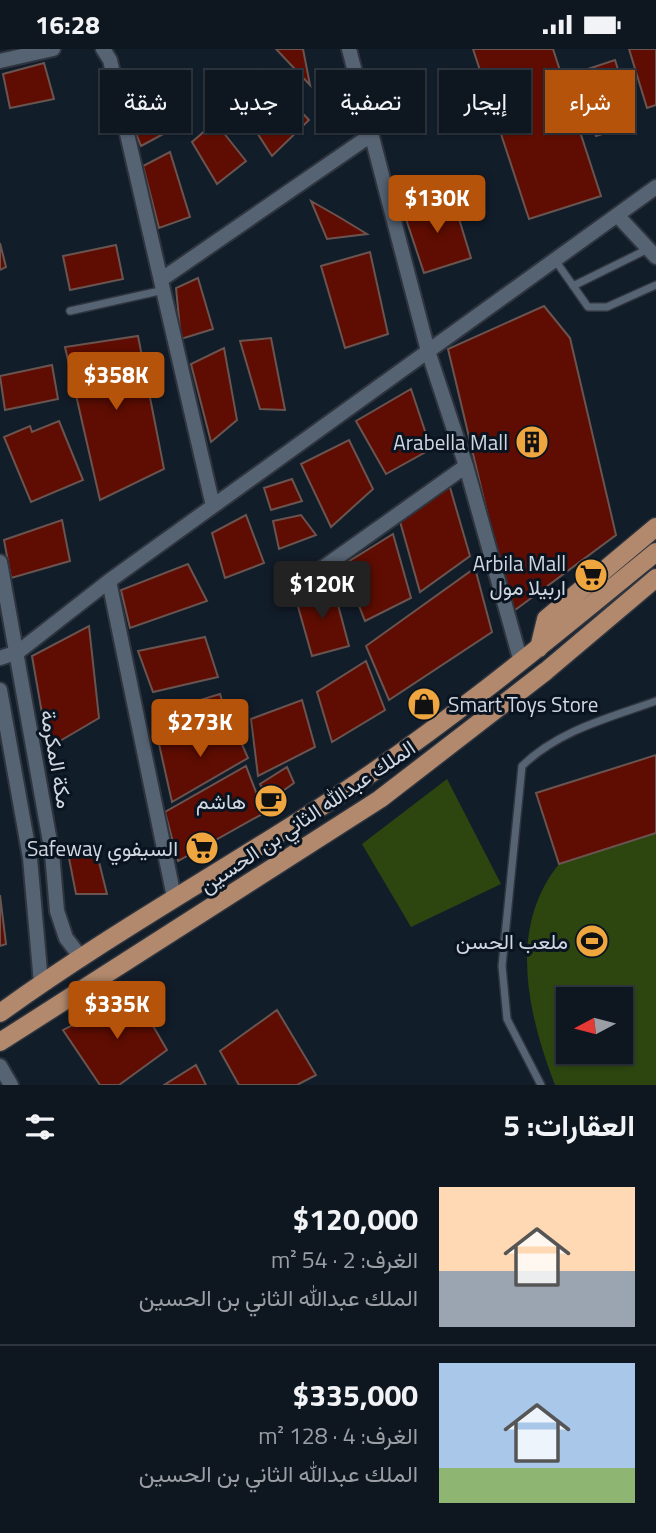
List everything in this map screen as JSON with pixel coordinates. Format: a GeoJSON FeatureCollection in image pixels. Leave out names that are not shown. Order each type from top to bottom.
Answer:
{"type":"FeatureCollection","features":[{"type":"Feature","properties":{"kind":"main road"},"geometry":{"type":"LineString","coordinates":[[539,648],[546,619],[656,527]]}},
{"type":"Feature","properties":{"kind":"main road","name":"الملك عبدالله الثاني بن الحسين"},"geometry":{"type":"LineString","coordinates":[[0,1013],[41,983],[82,959],[174,897],[315,811],[521,663],[656,552]]}},
{"type":"Feature","properties":{"kind":"main road","name":"الملك عبدالله الثاني بن الحسين"},"geometry":{"type":"LineString","coordinates":[[0,1042],[380,800],[546,671],[656,579]]}},
{"type":"Feature","properties":{"kind":"street"},"geometry":{"type":"LineString","coordinates":[[1,57],[53,49]]}},
{"type":"Feature","properties":{"kind":"street"},"geometry":{"type":"LineString","coordinates":[[103,49],[110,60],[164,284],[213,506]]}},
{"type":"Feature","properties":{"kind":"street"},"geometry":{"type":"LineString","coordinates":[[349,49],[428,351],[466,465],[521,663]]}},
{"type":"Feature","properties":{"kind":"street"},"geometry":{"type":"LineString","coordinates":[[164,284],[371,135]]}},
{"type":"Feature","properties":{"kind":"street"},"geometry":{"type":"LineString","coordinates":[[0,658],[18,652],[109,581],[656,187]]}},
{"type":"Feature","properties":{"kind":"street"},"geometry":{"type":"LineString","coordinates":[[617,215],[653,253]]}},
{"type":"Feature","properties":{"kind":"street"},"geometry":{"type":"LineString","coordinates":[[300,584],[466,465]]}},
{"type":"Feature","properties":{"kind":"street","name":"مكة المكرمة"},"geometry":{"type":"LineString","coordinates":[[0,562],[52,853],[57,911],[66,938],[82,959]]}},
{"type":"Feature","properties":{"kind":"street"},"geometry":{"type":"LineString","coordinates":[[109,581],[174,897]]}},
{"type":"Feature","properties":{"kind":"street","name":"مكة المكرمة"},"geometry":{"type":"LineString","coordinates":[[0,690],[30,858],[41,983]]}},
{"type":"Feature","properties":{"kind":"street"},"geometry":{"type":"LineString","coordinates":[[30,858],[52,853]]}},
{"type":"Feature","properties":{"kind":"street"},"geometry":{"type":"LineString","coordinates":[[0,1066],[11,1085]]}},
{"type":"Feature","properties":{"kind":"lane"},"geometry":{"type":"LineString","coordinates":[[573,286],[653,253]]}},
{"type":"Feature","properties":{"kind":"lane"},"geometry":{"type":"LineString","coordinates":[[555,260],[589,307],[607,307],[656,285]]}},
{"type":"Feature","properties":{"kind":"lane"},"geometry":{"type":"LineString","coordinates":[[70,311],[164,284]]}},
{"type":"Feature","properties":{"kind":"lane"},"geometry":{"type":"LineString","coordinates":[[541,1085],[507,1019],[502,966],[522,766],[536,752],[574,730],[656,701]]}},
{"type":"Feature","properties":{"kind":"green space","name":"ملعب الحسن"},"geometry":{"type":"Polygon","coordinates":[[[656,755],[656,1085],[555,1085],[537,1030],[527,972],[533,916],[543,889],[559,864],[536,793],[656,755]]]}},
{"type":"Feature","properties":{"kind":"green space"},"geometry":{"type":"Polygon","coordinates":[[[447,779],[501,884],[411,927],[362,844],[447,779]]]}},
{"type":"Feature","properties":{"kind":"building"},"geometry":{"type":"Polygon","coordinates":[[[276,49],[303,49],[310,85],[302,77],[302,70],[296,70],[276,49]]]}},
{"type":"Feature","properties":{"kind":"building"},"geometry":{"type":"Polygon","coordinates":[[[473,49],[553,49],[560,70],[545,70],[545,133],[580,133],[601,196],[529,219],[501,133],[531,133],[531,70],[480,70],[473,49]]]}},
{"type":"Feature","properties":{"kind":"building"},"geometry":{"type":"Polygon","coordinates":[[[629,49],[656,49],[656,105],[647,108],[629,49]]]}},
{"type":"Feature","properties":{"kind":"building"},"geometry":{"type":"Polygon","coordinates":[[[615,60],[618,70],[585,70],[615,60]]]}},
{"type":"Feature","properties":{"kind":"building"},"geometry":{"type":"Polygon","coordinates":[[[44,63],[54,99],[10,108],[3,74],[44,63]]]}},
{"type":"Feature","properties":{"kind":"building"},"geometry":{"type":"Polygon","coordinates":[[[302,113],[309,120],[302,127],[302,113]]]}},
{"type":"Feature","properties":{"kind":"building"},"geometry":{"type":"Polygon","coordinates":[[[205,131],[205,133],[224,133],[246,161],[217,184],[192,142],[205,131]]]}},
{"type":"Feature","properties":{"kind":"building"},"geometry":{"type":"Polygon","coordinates":[[[136,133],[165,133],[141,146],[136,133]]]}},
{"type":"Feature","properties":{"kind":"building"},"geometry":{"type":"Polygon","coordinates":[[[257,133],[296,133],[272,156],[257,133]]]}},
{"type":"Feature","properties":{"kind":"building"},"geometry":{"type":"Polygon","coordinates":[[[170,152],[190,217],[159,228],[143,166],[170,152]]]}},
{"type":"Feature","properties":{"kind":"building"},"geometry":{"type":"Polygon","coordinates":[[[453,199],[471,258],[424,273],[403,210],[453,199]]]}},
{"type":"Feature","properties":{"kind":"building"},"geometry":{"type":"Polygon","coordinates":[[[311,201],[339,217],[367,234],[327,239],[311,201]]]}},
{"type":"Feature","properties":{"kind":"building"},"geometry":{"type":"Polygon","coordinates":[[[0,243],[6,267],[0,270],[0,243]]]}},
{"type":"Feature","properties":{"kind":"building"},"geometry":{"type":"Polygon","coordinates":[[[116,245],[123,279],[70,290],[63,256],[116,245]]]}},
{"type":"Feature","properties":{"kind":"building"},"geometry":{"type":"Polygon","coordinates":[[[370,252],[388,334],[345,348],[321,266],[370,252]]]}},
{"type":"Feature","properties":{"kind":"building"},"geometry":{"type":"Polygon","coordinates":[[[198,278],[213,329],[181,339],[176,288],[198,278]]]}},
{"type":"Feature","properties":{"kind":"building","name":"Arabella Mall"},"geometry":{"type":"Polygon","coordinates":[[[544,306],[570,338],[616,535],[511,613],[448,349],[544,306]]]}},
{"type":"Feature","properties":{"kind":"building"},"geometry":{"type":"Polygon","coordinates":[[[138,336],[164,469],[100,500],[65,347],[138,336]]]}},
{"type":"Feature","properties":{"kind":"building"},"geometry":{"type":"Polygon","coordinates":[[[271,338],[285,410],[260,409],[240,341],[271,338]]]}},
{"type":"Feature","properties":{"kind":"building"},"geometry":{"type":"Polygon","coordinates":[[[224,348],[237,420],[211,442],[191,364],[224,348]]]}},
{"type":"Feature","properties":{"kind":"building"},"geometry":{"type":"Polygon","coordinates":[[[52,365],[58,399],[5,410],[0,376],[52,365]]]}},
{"type":"Feature","properties":{"kind":"building"},"geometry":{"type":"Polygon","coordinates":[[[411,389],[431,449],[386,474],[356,421],[411,389]]]}},
{"type":"Feature","properties":{"kind":"building"},"geometry":{"type":"Polygon","coordinates":[[[59,421],[83,480],[31,502],[4,437],[30,426],[32,432],[59,421]]]}},
{"type":"Feature","properties":{"kind":"building"},"geometry":{"type":"Polygon","coordinates":[[[349,440],[373,489],[331,527],[301,464],[349,440]]]}},
{"type":"Feature","properties":{"kind":"building"},"geometry":{"type":"Polygon","coordinates":[[[292,479],[302,501],[271,510],[264,488],[292,479]]]}},
{"type":"Feature","properties":{"kind":"building"},"geometry":{"type":"Polygon","coordinates":[[[449,484],[470,556],[420,592],[399,518],[449,484]]]}},
{"type":"Feature","properties":{"kind":"building"},"geometry":{"type":"Polygon","coordinates":[[[246,515],[264,563],[225,578],[212,533],[246,515]]]}},
{"type":"Feature","properties":{"kind":"building"},"geometry":{"type":"Polygon","coordinates":[[[301,515],[316,535],[279,549],[273,521],[301,515]]]}},
{"type":"Feature","properties":{"kind":"building"},"geometry":{"type":"Polygon","coordinates":[[[62,520],[70,561],[11,578],[4,540],[62,520]]]}},
{"type":"Feature","properties":{"kind":"building"},"geometry":{"type":"Polygon","coordinates":[[[393,534],[411,598],[365,621],[343,565],[393,534]]]}},
{"type":"Feature","properties":{"kind":"building"},"geometry":{"type":"Polygon","coordinates":[[[188,564],[207,601],[130,628],[121,590],[188,564]]]}},
{"type":"Feature","properties":{"kind":"building"},"geometry":{"type":"Polygon","coordinates":[[[475,568],[492,632],[389,700],[366,646],[475,568]]]}},
{"type":"Feature","properties":{"kind":"building"},"geometry":{"type":"Polygon","coordinates":[[[333,586],[349,646],[312,656],[295,596],[333,586]]]}},
{"type":"Feature","properties":{"kind":"building"},"geometry":{"type":"Polygon","coordinates":[[[89,626],[99,718],[48,748],[32,656],[89,626]]]}},
{"type":"Feature","properties":{"kind":"building"},"geometry":{"type":"Polygon","coordinates":[[[205,637],[218,677],[153,692],[138,651],[205,637]]]}},
{"type":"Feature","properties":{"kind":"building"},"geometry":{"type":"Polygon","coordinates":[[[366,661],[385,710],[332,742],[317,692],[366,661]]]}},
{"type":"Feature","properties":{"kind":"building"},"geometry":{"type":"Polygon","coordinates":[[[220,694],[227,716],[168,736],[161,712],[220,694]]]}},
{"type":"Feature","properties":{"kind":"building"},"geometry":{"type":"Polygon","coordinates":[[[302,700],[315,747],[258,776],[251,719],[302,700]]]}},
{"type":"Feature","properties":{"kind":"building"},"geometry":{"type":"Polygon","coordinates":[[[233,724],[248,758],[172,802],[159,744],[233,724]]]}},
{"type":"Feature","properties":{"kind":"building"},"geometry":{"type":"Polygon","coordinates":[[[656,755],[656,833],[559,864],[536,793],[656,755]]]}},
{"type":"Feature","properties":{"kind":"building"},"geometry":{"type":"Polygon","coordinates":[[[246,766],[264,813],[178,861],[165,812],[246,766]]]}},
{"type":"Feature","properties":{"kind":"building"},"geometry":{"type":"Polygon","coordinates":[[[287,767],[294,783],[270,800],[260,784],[287,767]]]}},
{"type":"Feature","properties":{"kind":"building"},"geometry":{"type":"Polygon","coordinates":[[[95,846],[107,894],[76,894],[67,848],[95,846]]]}},
{"type":"Feature","properties":{"kind":"building"},"geometry":{"type":"Polygon","coordinates":[[[0,895],[6,944],[0,946],[0,895]]]}},
{"type":"Feature","properties":{"kind":"building"},"geometry":{"type":"Polygon","coordinates":[[[134,993],[167,1050],[119,1085],[100,1085],[63,1030],[134,993]]]}},
{"type":"Feature","properties":{"kind":"building"},"geometry":{"type":"Polygon","coordinates":[[[277,1010],[316,1075],[297,1085],[239,1085],[220,1051],[277,1010]]]}},
{"type":"Feature","properties":{"kind":"building"},"geometry":{"type":"Polygon","coordinates":[[[196,1065],[206,1085],[164,1085],[196,1065]]]}},
{"type":"Feature","properties":{"kind":"place","name":"Arabella Mall"},"geometry":{"type":"Point","coordinates":[532,442]}},
{"type":"Feature","properties":{"kind":"place","name":"Arbila Mall اربيلا مول"},"geometry":{"type":"Point","coordinates":[591,575]}},
{"type":"Feature","properties":{"kind":"place","name":"Smart Toys Store"},"geometry":{"type":"Point","coordinates":[424,704]}},
{"type":"Feature","properties":{"kind":"place","name":"هاشم"},"geometry":{"type":"Point","coordinates":[271,801]}},
{"type":"Feature","properties":{"kind":"place","name":"Safeway السيفوي"},"geometry":{"type":"Point","coordinates":[202,848]}},
{"type":"Feature","properties":{"kind":"place","name":"ملعب الحسن"},"geometry":{"type":"Point","coordinates":[592,941]}}]}
